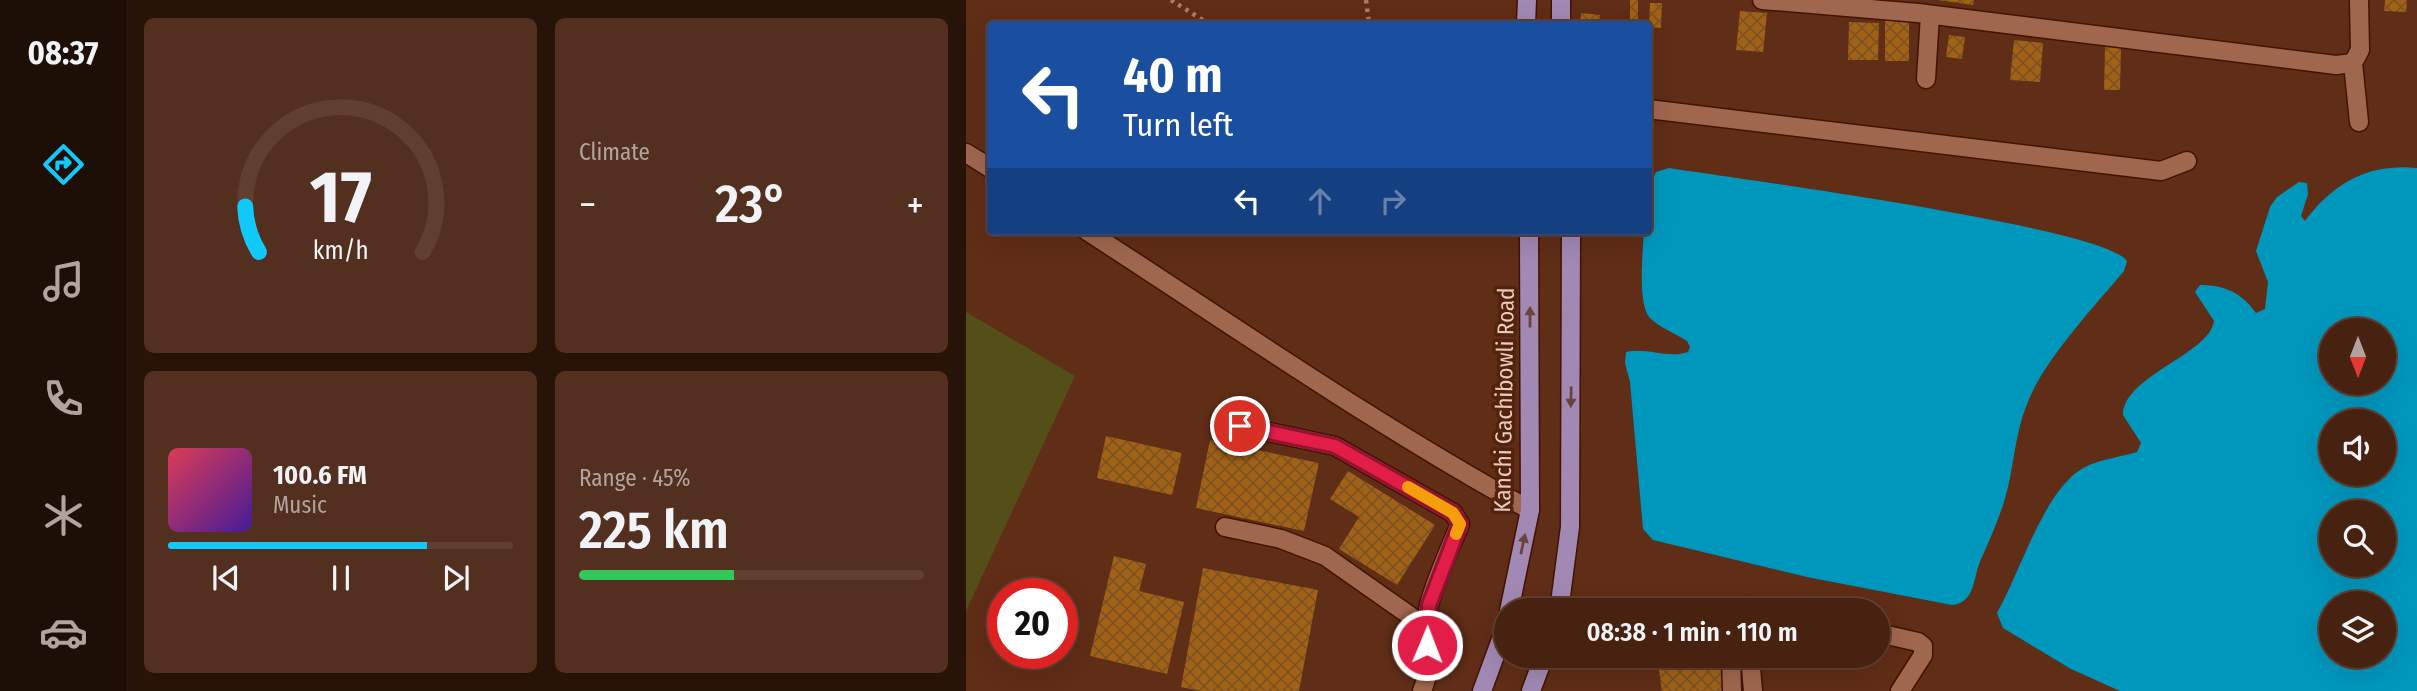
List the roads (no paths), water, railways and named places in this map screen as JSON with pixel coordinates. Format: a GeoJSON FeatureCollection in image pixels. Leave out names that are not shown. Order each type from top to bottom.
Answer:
{"type":"FeatureCollection","features":[{"type":"Feature","properties":{"kind":"main road"},"geometry":{"type":"LineString","coordinates":[[1526,21],[1527,0]]}},
{"type":"Feature","properties":{"kind":"main road"},"geometry":{"type":"LineString","coordinates":[[1561,0],[1561,21]]}},
{"type":"Feature","properties":{"kind":"main road","name":"Kanchi Gachibowli Road"},"geometry":{"type":"LineString","coordinates":[[1512,598],[1530,510],[1529,235]]}},
{"type":"Feature","properties":{"kind":"main road"},"geometry":{"type":"LineString","coordinates":[[1561,598],[1570,527],[1571,235]]}},
{"type":"Feature","properties":{"kind":"main road"},"geometry":{"type":"LineString","coordinates":[[1482,691],[1494,658]]}},
{"type":"Feature","properties":{"kind":"main road"},"geometry":{"type":"LineString","coordinates":[[1531,691],[1540,668]]}},
{"type":"Feature","properties":{"kind":"street"},"geometry":{"type":"LineString","coordinates":[[1762,0],[1922,9],[2336,65],[2353,63]]}},
{"type":"Feature","properties":{"kind":"street"},"geometry":{"type":"LineString","coordinates":[[2359,0],[2360,50],[2353,63],[2359,122]]}},
{"type":"Feature","properties":{"kind":"street"},"geometry":{"type":"LineString","coordinates":[[1922,9],[1926,79]]}},
{"type":"Feature","properties":{"kind":"street"},"geometry":{"type":"LineString","coordinates":[[1652,109],[2161,171],[2187,161]]}},
{"type":"Feature","properties":{"kind":"street"},"geometry":{"type":"LineString","coordinates":[[966,153],[987,167]]}},
{"type":"Feature","properties":{"kind":"street"},"geometry":{"type":"LineString","coordinates":[[1093,235],[1203,309],[1439,458],[1530,510]]}},
{"type":"Feature","properties":{"kind":"street"},"geometry":{"type":"LineString","coordinates":[[1240,426],[1335,446],[1453,513],[1460,524],[1429,605],[1426,627],[1428,671],[1422,691]]}},
{"type":"Feature","properties":{"kind":"street"},"geometry":{"type":"LineString","coordinates":[[1225,527],[1282,539],[1325,556],[1426,627]]}},
{"type":"Feature","properties":{"kind":"street"},"geometry":{"type":"LineString","coordinates":[[1890,636],[1918,642],[1923,646],[1923,655],[1900,691]]}},
{"type":"Feature","properties":{"kind":"street"},"geometry":{"type":"LineString","coordinates":[[1731,668],[1732,691]]}},
{"type":"Feature","properties":{"kind":"street"},"geometry":{"type":"LineString","coordinates":[[1752,668],[1753,691]]}},
{"type":"Feature","properties":{"kind":"water"},"geometry":{"type":"Polygon","coordinates":[[[1669,168],[1989,219],[2103,248],[2127,261],[2124,271],[2070,335],[2035,387],[2019,428],[2004,502],[1973,587],[1966,599],[1952,605],[1807,577],[1653,540],[1643,529],[1626,352],[1680,354],[1688,352],[1690,347],[1687,341],[1650,318],[1643,301],[1644,235],[1652,235],[1652,181],[1656,172],[1669,168]]]}},
{"type":"Feature","properties":{"kind":"water"},"geometry":{"type":"Polygon","coordinates":[[[2417,168],[2417,691],[2120,691],[2071,669],[2003,628],[1997,613],[2035,532],[2058,493],[2071,477],[2085,467],[2137,452],[2141,443],[2123,415],[2127,401],[2137,388],[2209,333],[2214,321],[2195,292],[2200,285],[2217,287],[2239,295],[2256,313],[2265,309],[2268,282],[2256,251],[2270,207],[2277,197],[2299,182],[2307,183],[2308,194],[2301,216],[2305,221],[2340,186],[2353,178],[2383,169],[2417,168]]]}}]}
